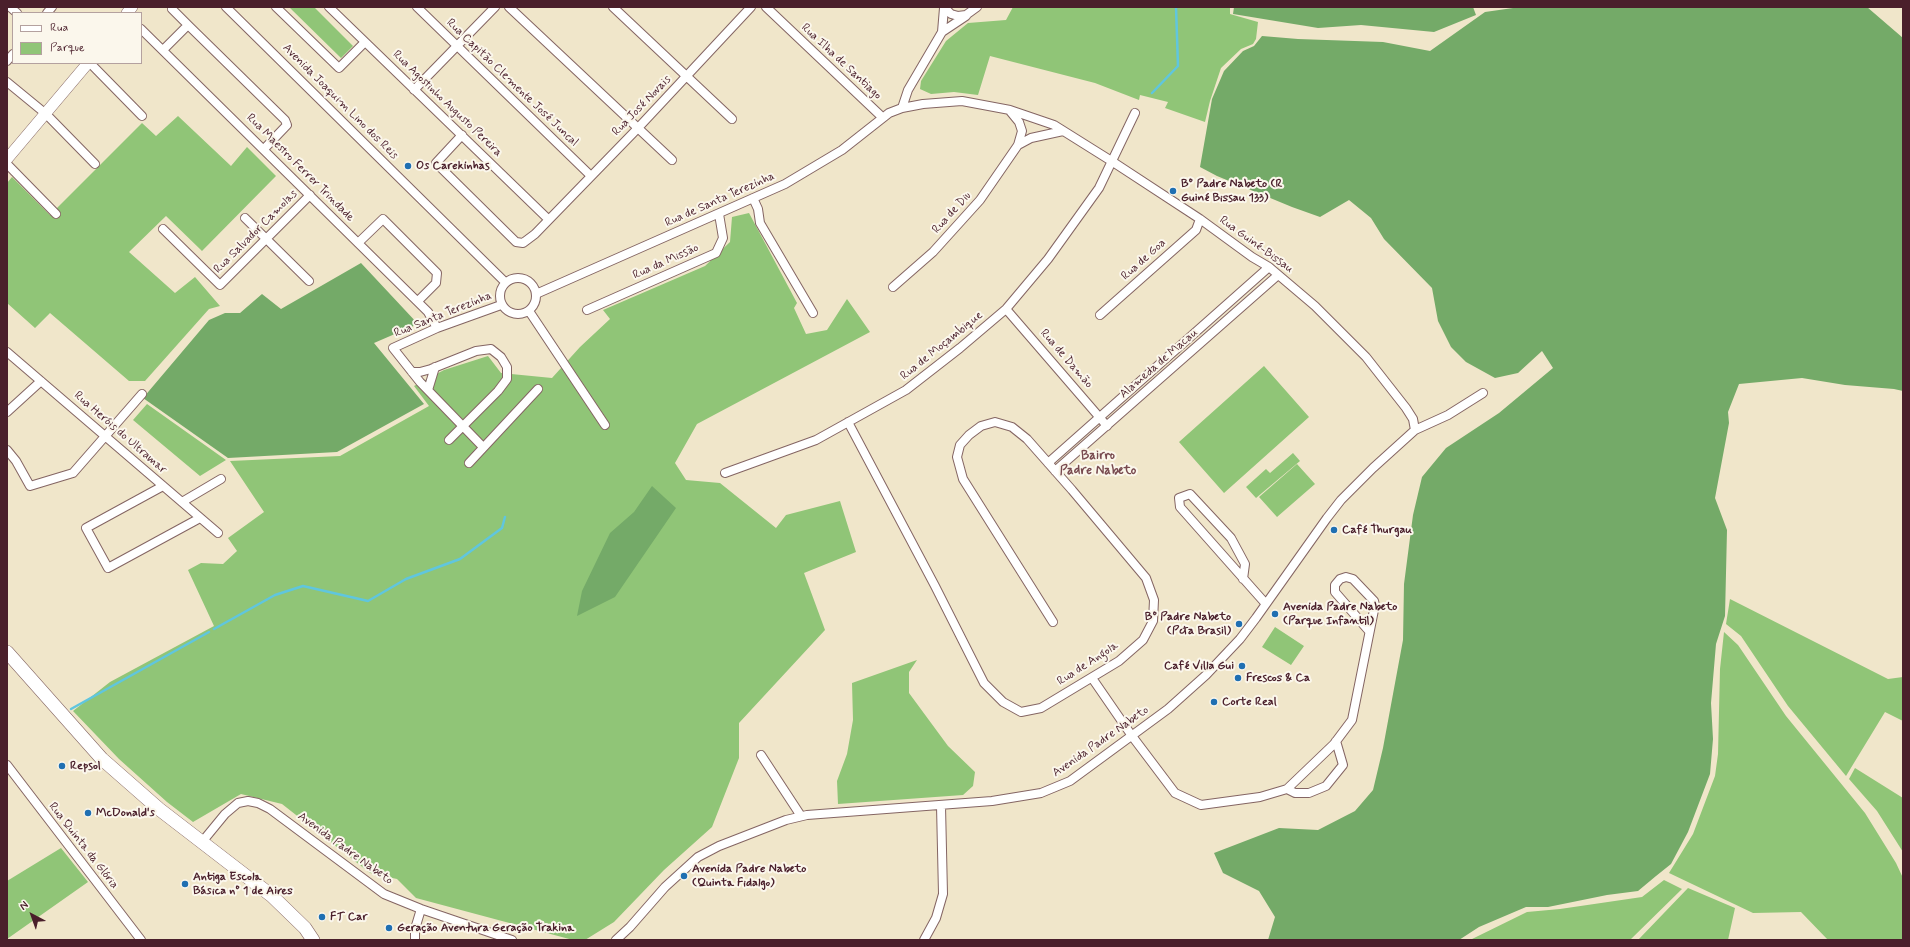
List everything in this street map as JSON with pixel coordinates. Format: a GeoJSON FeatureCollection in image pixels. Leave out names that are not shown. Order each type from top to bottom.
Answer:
{"type":"FeatureCollection","features":[{"type":"Feature","properties":{"kind":"main road"},"geometry":{"type":"LineString","coordinates":[[7,652],[102,759],[159,809],[290,911],[313,940]]}},
{"type":"Feature","properties":{"kind":"street","name":"Avenida Joaquim Lino dos Reis"},"geometry":{"type":"LineString","coordinates":[[226,7],[505,282]]}},
{"type":"Feature","properties":{"kind":"street"},"geometry":{"type":"LineString","coordinates":[[276,7],[339,68],[365,42]]}},
{"type":"Feature","properties":{"kind":"street","name":"Rua Agostinho Augusto Pereira"},"geometry":{"type":"LineString","coordinates":[[329,7],[548,219]]}},
{"type":"Feature","properties":{"kind":"street","name":"Rua Capitão Clemente José Juncal"},"geometry":{"type":"LineString","coordinates":[[417,7],[590,176]]}},
{"type":"Feature","properties":{"kind":"street"},"geometry":{"type":"LineString","coordinates":[[414,90],[495,7]]}},
{"type":"Feature","properties":{"kind":"street"},"geometry":{"type":"LineString","coordinates":[[509,7],[672,160]]}},
{"type":"Feature","properties":{"kind":"street"},"geometry":{"type":"LineString","coordinates":[[613,7],[732,119]]}},
{"type":"Feature","properties":{"kind":"street","name":"Rua José Novais"},"geometry":{"type":"LineString","coordinates":[[462,135],[436,163],[516,242],[523,243],[535,234],[638,128],[751,7]]}},
{"type":"Feature","properties":{"kind":"street","name":"Rua Ilha de Santiago"},"geometry":{"type":"LineString","coordinates":[[766,7],[882,117]]}},
{"type":"Feature","properties":{"kind":"street"},"geometry":{"type":"LineString","coordinates":[[902,108],[908,90],[942,32],[974,11],[977,7]]}},
{"type":"Feature","properties":{"kind":"street"},"geometry":{"type":"LineString","coordinates":[[944,8],[951,14],[958,16],[966,15]]}},
{"type":"Feature","properties":{"kind":"street"},"geometry":{"type":"LineString","coordinates":[[942,32],[944,8]]}},
{"type":"Feature","properties":{"kind":"street"},"geometry":{"type":"LineString","coordinates":[[172,9],[287,122],[284,128],[264,150]]}},
{"type":"Feature","properties":{"kind":"street"},"geometry":{"type":"LineString","coordinates":[[163,50],[188,25]]}},
{"type":"Feature","properties":{"kind":"street","name":"Rua Maestro Ferrer Trindade"},"geometry":{"type":"LineString","coordinates":[[142,30],[418,301],[428,312],[437,328]]}},
{"type":"Feature","properties":{"kind":"street"},"geometry":{"type":"LineString","coordinates":[[7,159],[88,64]]}},
{"type":"Feature","properties":{"kind":"street"},"geometry":{"type":"LineString","coordinates":[[90,64],[142,116]]}},
{"type":"Feature","properties":{"kind":"street"},"geometry":{"type":"LineString","coordinates":[[7,82],[46,114],[96,164]]}},
{"type":"Feature","properties":{"kind":"street","name":"Rua Guiné-Bissau"},"geometry":{"type":"LineString","coordinates":[[902,108],[922,104],[962,101],[1010,110],[1054,126],[1113,162],[1200,219],[1252,257],[1269,267],[1316,306],[1366,357],[1406,408],[1413,419],[1415,430]]}},
{"type":"Feature","properties":{"kind":"street","name":"Rua de Santa Terezinha"},"geometry":{"type":"LineString","coordinates":[[536,294],[785,184],[842,150],[882,117],[902,108]]}},
{"type":"Feature","properties":{"kind":"street","name":"Rua de Diu"},"geometry":{"type":"LineString","coordinates":[[893,287],[933,252],[980,200],[1018,144],[1022,131],[1019,122],[1010,110]]}},
{"type":"Feature","properties":{"kind":"street","name":"Rua de Moçambique"},"geometry":{"type":"LineString","coordinates":[[725,473],[816,440],[906,390],[960,348],[1006,309],[1048,259],[1099,188],[1113,162],[1135,113]]}},
{"type":"Feature","properties":{"kind":"street"},"geometry":{"type":"LineString","coordinates":[[1018,144],[1031,138],[1063,131]]}},
{"type":"Feature","properties":{"kind":"street"},"geometry":{"type":"LineString","coordinates":[[7,164],[56,214]]}},
{"type":"Feature","properties":{"kind":"street","name":"Rua Salvador Camolas"},"geometry":{"type":"LineString","coordinates":[[163,229],[220,285],[310,195]]}},
{"type":"Feature","properties":{"kind":"street"},"geometry":{"type":"LineString","coordinates":[[753,198],[758,209],[760,223],[813,313]]}},
{"type":"Feature","properties":{"kind":"street","name":"Rua da Missão"},"geometry":{"type":"LineString","coordinates":[[587,310],[716,253],[723,238],[719,214]]}},
{"type":"Feature","properties":{"kind":"street"},"geometry":{"type":"LineString","coordinates":[[245,218],[309,281]]}},
{"type":"Feature","properties":{"kind":"street"},"geometry":{"type":"LineString","coordinates":[[358,243],[383,219],[437,273],[436,283],[418,301]]}},
{"type":"Feature","properties":{"kind":"street","name":"Rua de Goa"},"geometry":{"type":"LineString","coordinates":[[1100,315],[1196,230],[1200,219]]}},
{"type":"Feature","properties":{"kind":"street","name":"Alameda de Macau"},"geometry":{"type":"LineString","coordinates":[[1048,463],[1269,267]]}},
{"type":"Feature","properties":{"kind":"street","name":"Alameda de Macau"},"geometry":{"type":"LineString","coordinates":[[1055,472],[1278,275]]}},
{"type":"Feature","properties":{"kind":"street"},"geometry":{"type":"LineString","coordinates":[[516,277],[523,278],[530,282],[534,287],[536,294],[535,301],[528,310],[520,314],[512,314],[506,310],[501,305],[499,298],[500,291],[505,282],[516,277]]}},
{"type":"Feature","properties":{"kind":"street","name":"Rua Santa Terezinha"},"geometry":{"type":"LineString","coordinates":[[412,372],[393,348],[437,328],[501,305]]}},
{"type":"Feature","properties":{"kind":"street","name":"Rua de Damão"},"geometry":{"type":"LineString","coordinates":[[1006,309],[1108,426]]}},
{"type":"Feature","properties":{"kind":"street"},"geometry":{"type":"LineString","coordinates":[[528,310],[605,426]]}},
{"type":"Feature","properties":{"kind":"street"},"geometry":{"type":"LineString","coordinates":[[412,372],[420,372],[476,351],[491,349],[501,357],[507,368],[507,379],[498,391],[449,440]]}},
{"type":"Feature","properties":{"kind":"street","name":"Rua Heróis do Ultramar"},"geometry":{"type":"LineString","coordinates":[[7,352],[218,533]]}},
{"type":"Feature","properties":{"kind":"street"},"geometry":{"type":"LineString","coordinates":[[428,390],[435,367]]}},
{"type":"Feature","properties":{"kind":"street"},"geometry":{"type":"LineString","coordinates":[[412,372],[483,447]]}},
{"type":"Feature","properties":{"kind":"street"},"geometry":{"type":"LineString","coordinates":[[7,412],[41,381]]}},
{"type":"Feature","properties":{"kind":"street"},"geometry":{"type":"LineString","coordinates":[[469,463],[538,389]]}},
{"type":"Feature","properties":{"kind":"street","name":"Avenida Padre Nabeto"},"geometry":{"type":"LineString","coordinates":[[616,940],[630,927],[666,887],[698,857],[719,846],[786,820],[801,816],[941,806],[1029,796],[1056,788],[1070,781],[1168,709],[1206,675],[1240,639],[1341,500],[1415,430],[1448,415],[1483,393]]}},
{"type":"Feature","properties":{"kind":"street"},"geometry":{"type":"LineString","coordinates":[[7,450],[16,461],[30,486],[73,473],[142,394]]}},
{"type":"Feature","properties":{"kind":"street","name":"Rua de Angola"},"geometry":{"type":"LineString","coordinates":[[848,422],[935,586],[984,684],[1003,702],[1021,712],[1041,708],[1119,661],[1143,640],[1153,621],[1154,600],[1146,578],[1026,439],[1012,427],[995,422],[981,426],[969,435],[960,445],[957,457],[963,479],[1053,622]]}},
{"type":"Feature","properties":{"kind":"street"},"geometry":{"type":"LineString","coordinates":[[182,502],[221,479]]}},
{"type":"Feature","properties":{"kind":"street"},"geometry":{"type":"LineString","coordinates":[[163,486],[86,528],[108,568],[200,518]]}},
{"type":"Feature","properties":{"kind":"street"},"geometry":{"type":"LineString","coordinates":[[1243,579],[1244,564],[1232,538],[1190,494],[1179,498],[1180,507],[1243,579],[1266,604]]}},
{"type":"Feature","properties":{"kind":"street"},"geometry":{"type":"LineString","coordinates":[[1092,678],[1132,736],[1175,793],[1201,805],[1260,797],[1287,789],[1336,741],[1352,720],[1375,607],[1374,601],[1352,579],[1346,577],[1340,579],[1334,585],[1335,592],[1369,631]]}},
{"type":"Feature","properties":{"kind":"street"},"geometry":{"type":"LineString","coordinates":[[1287,789],[1295,793],[1309,793],[1326,786],[1343,764],[1336,741]]}},
{"type":"Feature","properties":{"kind":"street"},"geometry":{"type":"LineString","coordinates":[[761,755],[801,816]]}},
{"type":"Feature","properties":{"kind":"street","name":"Rua Quinta da Glória"},"geometry":{"type":"LineString","coordinates":[[7,765],[141,940]]}},
{"type":"Feature","properties":{"kind":"street","name":"Avenida Padre Nabeto"},"geometry":{"type":"LineString","coordinates":[[202,842],[225,814],[238,803],[248,801],[258,803],[270,809],[384,894],[421,910],[512,940]]}},
{"type":"Feature","properties":{"kind":"street"},"geometry":{"type":"LineString","coordinates":[[924,940],[936,918],[943,894],[941,806]]}},
{"type":"Feature","properties":{"kind":"street"},"geometry":{"type":"LineString","coordinates":[[415,940],[415,929],[421,910]]}},
{"type":"Feature","properties":{"kind":"green space"},"geometry":{"type":"Polygon","coordinates":[[[289,7],[314,7],[353,46],[341,58],[289,7]]]}},
{"type":"Feature","properties":{"kind":"green space"},"geometry":{"type":"Polygon","coordinates":[[[1013,7],[1230,7],[1230,14],[1258,22],[1256,39],[1253,44],[1241,49],[1221,68],[1205,122],[1165,108],[1168,102],[1140,95],[1139,100],[1095,83],[990,56],[978,95],[954,92],[931,94],[920,89],[921,81],[946,41],[968,23],[1006,20],[1013,7]]]}},
{"type":"Feature","properties":{"kind":"green space"},"geometry":{"type":"Polygon","coordinates":[[[1234,7],[1473,7],[1476,15],[1434,32],[1361,25],[1318,28],[1233,14],[1234,7]]]}},
{"type":"Feature","properties":{"kind":"green space"},"geometry":{"type":"Polygon","coordinates":[[[1520,7],[1867,7],[1903,38],[1903,391],[1845,385],[1802,378],[1739,384],[1728,412],[1729,423],[1715,498],[1727,530],[1725,616],[1716,644],[1711,703],[1713,739],[1710,774],[1688,832],[1671,864],[1638,891],[1607,895],[1548,907],[1526,907],[1479,927],[1459,940],[1268,940],[1275,917],[1259,891],[1223,873],[1214,853],[1279,828],[1318,830],[1355,811],[1373,790],[1383,748],[1403,640],[1404,584],[1413,515],[1422,477],[1446,448],[1499,413],[1553,368],[1542,351],[1518,373],[1495,378],[1466,362],[1451,347],[1438,321],[1432,288],[1384,239],[1371,218],[1349,200],[1320,217],[1217,176],[1200,167],[1212,99],[1224,71],[1243,51],[1254,46],[1262,36],[1298,39],[1383,42],[1430,51],[1485,12],[1520,7]]]}},
{"type":"Feature","properties":{"kind":"green space"},"geometry":{"type":"Polygon","coordinates":[[[178,116],[231,166],[247,147],[276,176],[202,251],[166,216],[129,252],[175,293],[195,277],[220,306],[209,309],[145,381],[129,381],[50,313],[35,328],[7,303],[7,183],[12,177],[50,215],[142,123],[156,136],[178,116]]]}},
{"type":"Feature","properties":{"kind":"green space"},"geometry":{"type":"Polygon","coordinates":[[[749,213],[797,303],[794,308],[806,334],[827,330],[847,299],[870,332],[697,424],[675,463],[686,480],[720,483],[776,528],[786,515],[840,501],[856,552],[804,573],[825,630],[739,723],[739,758],[712,827],[664,870],[614,922],[585,940],[573,940],[416,898],[397,879],[370,873],[282,804],[241,794],[193,822],[167,802],[119,759],[73,711],[110,682],[214,626],[188,570],[201,563],[223,564],[237,551],[228,538],[264,512],[230,461],[340,456],[429,406],[414,386],[444,370],[488,356],[501,373],[552,378],[580,347],[610,319],[603,310],[705,266],[730,242],[732,217],[749,213]]]}},
{"type":"Feature","properties":{"kind":"green space"},"geometry":{"type":"Polygon","coordinates":[[[361,263],[418,324],[374,343],[424,404],[337,452],[228,458],[143,398],[209,320],[225,313],[240,313],[262,294],[281,309],[361,263]]]}},
{"type":"Feature","properties":{"kind":"green space"},"geometry":{"type":"Polygon","coordinates":[[[1264,366],[1309,417],[1224,493],[1179,442],[1264,366]]]}},
{"type":"Feature","properties":{"kind":"green space"},"geometry":{"type":"Polygon","coordinates":[[[147,404],[226,460],[200,476],[133,420],[147,404]]]}},
{"type":"Feature","properties":{"kind":"green space"},"geometry":{"type":"Polygon","coordinates":[[[1293,453],[1300,461],[1256,498],[1246,487],[1266,469],[1270,473],[1293,453]]]}},
{"type":"Feature","properties":{"kind":"green space"},"geometry":{"type":"Polygon","coordinates":[[[1297,464],[1315,484],[1277,517],[1259,497],[1297,464]]]}},
{"type":"Feature","properties":{"kind":"green space"},"geometry":{"type":"Polygon","coordinates":[[[652,486],[676,508],[615,597],[577,616],[582,591],[610,533],[634,512],[652,486]]]}},
{"type":"Feature","properties":{"kind":"green space"},"geometry":{"type":"Polygon","coordinates":[[[1730,599],[1888,679],[1903,677],[1903,721],[1885,712],[1846,776],[1788,706],[1741,636],[1726,624],[1730,599]]]}},
{"type":"Feature","properties":{"kind":"green space"},"geometry":{"type":"Polygon","coordinates":[[[1275,627],[1304,646],[1291,665],[1262,647],[1275,627]]]}},
{"type":"Feature","properties":{"kind":"green space"},"geometry":{"type":"Polygon","coordinates":[[[1724,632],[1738,645],[1786,716],[1865,813],[1896,863],[1903,878],[1903,940],[1828,940],[1801,912],[1753,913],[1669,873],[1693,834],[1715,776],[1718,754],[1720,669],[1724,632]]]}},
{"type":"Feature","properties":{"kind":"green space"},"geometry":{"type":"Polygon","coordinates":[[[917,660],[909,672],[909,693],[948,746],[975,772],[973,786],[963,795],[838,804],[837,781],[847,754],[853,720],[852,683],[917,660]]]}},
{"type":"Feature","properties":{"kind":"green space"},"geometry":{"type":"Polygon","coordinates":[[[1855,768],[1903,798],[1903,852],[1877,811],[1849,779],[1855,768]]]}},
{"type":"Feature","properties":{"kind":"green space"},"geometry":{"type":"Polygon","coordinates":[[[61,848],[88,882],[7,939],[7,881],[61,848]]]}},
{"type":"Feature","properties":{"kind":"green space"},"geometry":{"type":"Polygon","coordinates":[[[1664,880],[1682,889],[1630,940],[1470,940],[1527,912],[1560,909],[1642,897],[1664,880]]]}},
{"type":"Feature","properties":{"kind":"green space"},"geometry":{"type":"Polygon","coordinates":[[[1688,888],[1735,908],[1728,940],[1638,940],[1688,888]]]}},
{"type":"Feature","properties":{"kind":"waterway"},"geometry":{"type":"LineString","coordinates":[[1152,93],[1178,66],[1176,7]]}},
{"type":"Feature","properties":{"kind":"waterway"},"geometry":{"type":"LineString","coordinates":[[214,629],[275,595],[303,586],[368,601],[406,579],[460,559],[502,528],[505,517]]}},
{"type":"Feature","properties":{"kind":"waterway"},"geometry":{"type":"LineString","coordinates":[[71,709],[209,632]]}},
{"type":"Feature","properties":{"kind":"place","name":"Os Carekinhas"},"geometry":{"type":"Point","coordinates":[408,166]}},
{"type":"Feature","properties":{"kind":"place","name":"Bº Padre Nabeto (R Guiné Bissau 133)"},"geometry":{"type":"Point","coordinates":[1173,191]}},
{"type":"Feature","properties":{"kind":"place","name":"Café Thurgau"},"geometry":{"type":"Point","coordinates":[1334,530]}},
{"type":"Feature","properties":{"kind":"place","name":"Avenida Padre Nabeto (Parque Infantil)"},"geometry":{"type":"Point","coordinates":[1275,614]}},
{"type":"Feature","properties":{"kind":"place","name":"Bº Padre Nabeto (Pcta Brasil)"},"geometry":{"type":"Point","coordinates":[1239,624]}},
{"type":"Feature","properties":{"kind":"place","name":"Café Villa Gui"},"geometry":{"type":"Point","coordinates":[1242,666]}},
{"type":"Feature","properties":{"kind":"place","name":"Frescos & Ca"},"geometry":{"type":"Point","coordinates":[1238,678]}},
{"type":"Feature","properties":{"kind":"place","name":"Corte Real"},"geometry":{"type":"Point","coordinates":[1214,702]}},
{"type":"Feature","properties":{"kind":"place","name":"Repsol"},"geometry":{"type":"Point","coordinates":[62,766]}},
{"type":"Feature","properties":{"kind":"place","name":"McDonald's"},"geometry":{"type":"Point","coordinates":[88,813]}},
{"type":"Feature","properties":{"kind":"place","name":"Avenida Padre Nabeto (Quinta Fidalgo)"},"geometry":{"type":"Point","coordinates":[684,876]}},
{"type":"Feature","properties":{"kind":"place","name":"Antiga Escola Básica nº 1 de Aires"},"geometry":{"type":"Point","coordinates":[185,884]}},
{"type":"Feature","properties":{"kind":"place","name":"FT Car"},"geometry":{"type":"Point","coordinates":[322,917]}},
{"type":"Feature","properties":{"kind":"place","name":"Geração Aventura Geração Trakina"},"geometry":{"type":"Point","coordinates":[389,928]}},
{"type":"Feature","properties":{"kind":"district","name":"Bairro Padre Nabeto"},"geometry":{"type":"Point","coordinates":[1098,464]}}]}
